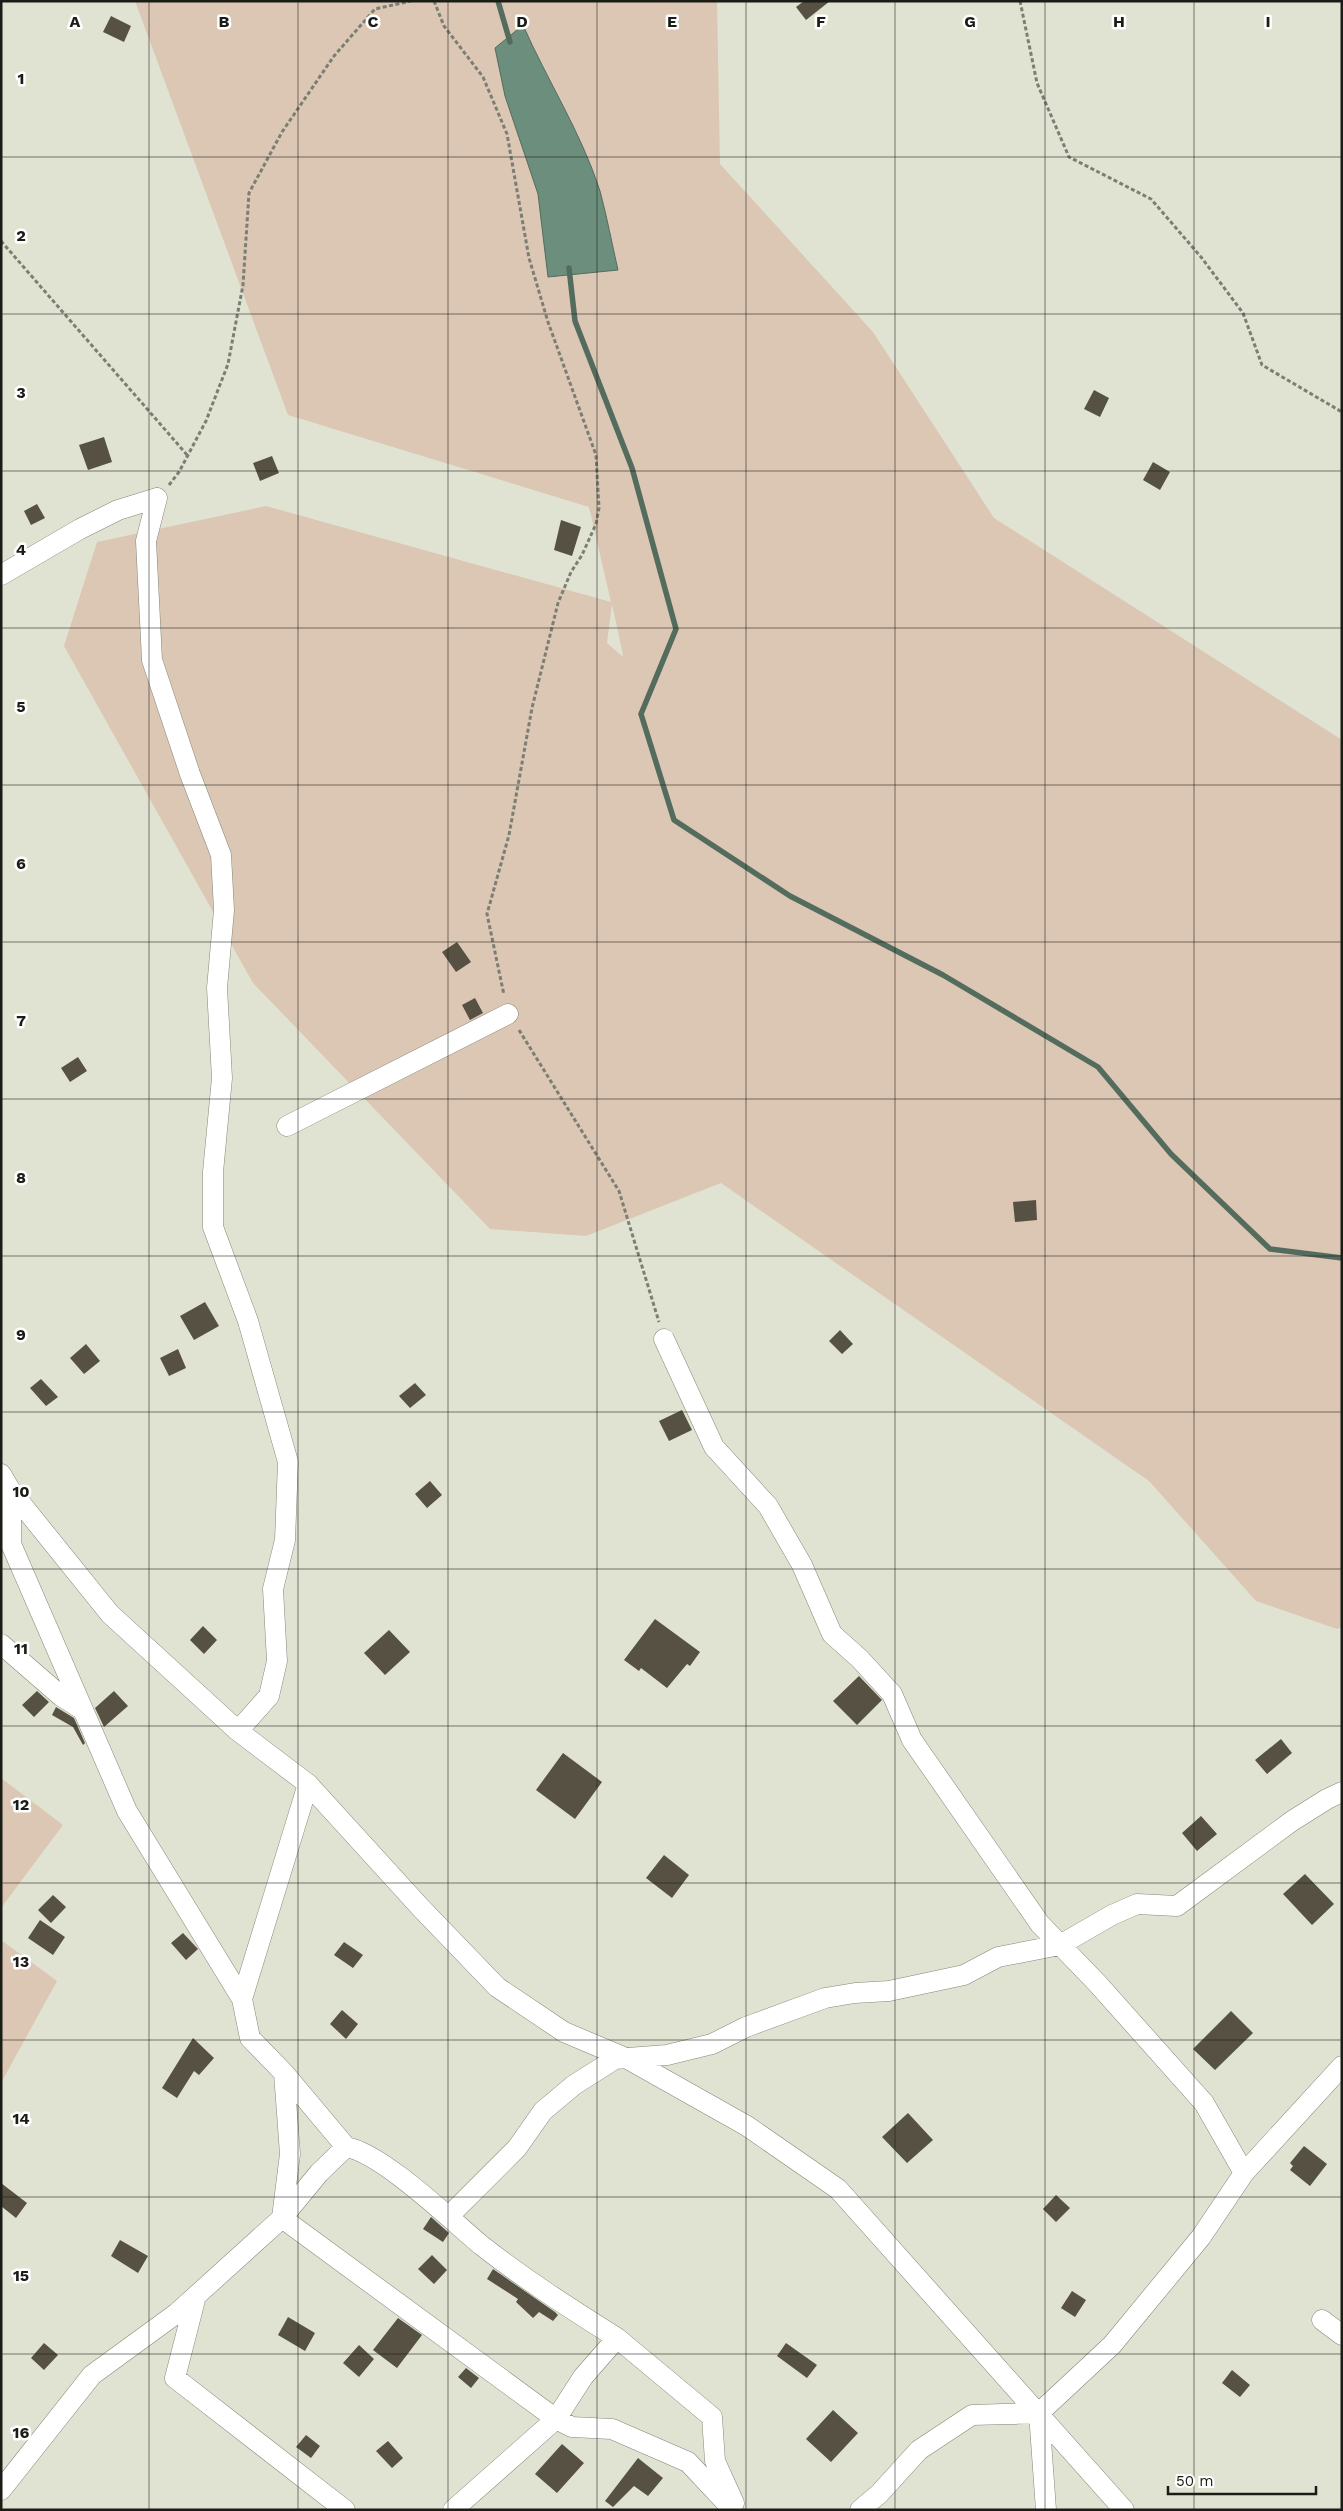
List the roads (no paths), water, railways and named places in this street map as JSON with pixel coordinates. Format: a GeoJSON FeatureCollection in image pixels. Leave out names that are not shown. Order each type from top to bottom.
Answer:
{"type":"FeatureCollection","features":[{"type":"Feature","properties":{"kind":"street"},"geometry":{"type":"LineString","coordinates":[[1,576],[80,529],[118,510],[157,498],[146,541],[152,660],[190,774],[221,855],[224,910],[216,988],[222,1078],[213,1172],[213,1227],[248,1321],[288,1462],[285,1540],[273,1590],[278,1661],[269,1696],[238,1731]]}},
{"type":"Feature","properties":{"kind":"street"},"geometry":{"type":"LineString","coordinates":[[286,1126],[508,1014]]}},
{"type":"Feature","properties":{"kind":"street"},"geometry":{"type":"LineString","coordinates":[[664,1339],[714,1447],[768,1506],[802,1566],[832,1634],[860,1659],[892,1694],[912,1740],[1040,1924],[1204,2103],[1244,2173]]}},
{"type":"Feature","properties":{"kind":"street"},"geometry":{"type":"LineString","coordinates":[[6,1483],[110,1614],[238,1731],[308,1784],[420,1908],[497,1987],[564,2032],[628,2059],[747,2126],[838,2189],[1124,2510]]}},
{"type":"Feature","properties":{"kind":"street"},"geometry":{"type":"LineString","coordinates":[[6,1483],[11,1544],[83,1710],[128,1811],[242,1999],[250,2038],[284,2073],[346,2147],[358,2149],[450,2216],[480,2244],[541,2289],[617,2338],[712,2417],[715,2461],[737,2510]]}},
{"type":"Feature","properties":{"kind":"street"},"geometry":{"type":"LineString","coordinates":[[1,1644],[60,1696],[83,1710]]}},
{"type":"Feature","properties":{"kind":"street"},"geometry":{"type":"LineString","coordinates":[[242,1999],[308,1784]]}},
{"type":"Feature","properties":{"kind":"street"},"geometry":{"type":"LineString","coordinates":[[450,2216],[517,2148],[543,2111],[574,2085],[615,2059],[667,2056],[712,2044],[746,2027],[826,1998],[855,1992],[889,1991],[964,1975],[998,1957],[1060,1945],[1112,1915],[1137,1904],[1177,1906],[1292,1821],[1342,1792]]}},
{"type":"Feature","properties":{"kind":"street"},"geometry":{"type":"LineString","coordinates":[[860,2510],[879,2494],[920,2450],[972,2415],[1039,2413],[1112,2345],[1201,2237],[1244,2173],[1342,2066]]}},
{"type":"Feature","properties":{"kind":"street"},"geometry":{"type":"LineString","coordinates":[[282,2218],[290,2154],[284,2073]]}},
{"type":"Feature","properties":{"kind":"street"},"geometry":{"type":"LineString","coordinates":[[1,2490],[92,2375],[177,2314],[282,2218],[319,2173],[346,2147]]}},
{"type":"Feature","properties":{"kind":"street"},"geometry":{"type":"LineString","coordinates":[[282,2218],[556,2419],[572,2427],[612,2430],[688,2462],[733,2510]]}},
{"type":"Feature","properties":{"kind":"street"},"geometry":{"type":"LineString","coordinates":[[196,2296],[175,2378],[345,2510]]}},
{"type":"Feature","properties":{"kind":"street"},"geometry":{"type":"LineString","coordinates":[[1322,2320],[1342,2335]]}},
{"type":"Feature","properties":{"kind":"street"},"geometry":{"type":"LineString","coordinates":[[453,2510],[556,2419],[583,2377],[617,2338]]}},
{"type":"Feature","properties":{"kind":"street"},"geometry":{"type":"LineString","coordinates":[[1039,2413],[1046,2510]]}},
{"type":"Feature","properties":{"kind":"waterway"},"geometry":{"type":"LineString","coordinates":[[498,1],[510,42]]}},
{"type":"Feature","properties":{"kind":"waterway"},"geometry":{"type":"LineString","coordinates":[[569,268],[575,321],[632,468],[676,629],[641,714],[674,820],[790,896],[943,975],[1098,1067],[1171,1154],[1270,1249],[1342,1258]]}}]}
